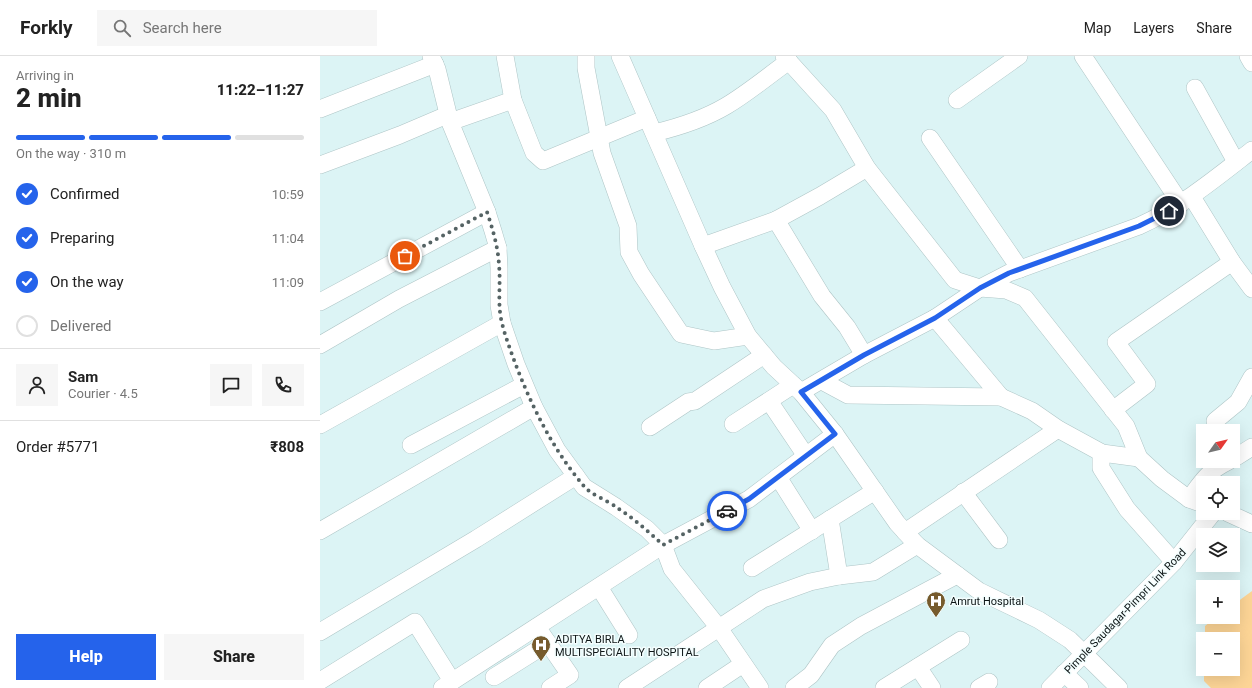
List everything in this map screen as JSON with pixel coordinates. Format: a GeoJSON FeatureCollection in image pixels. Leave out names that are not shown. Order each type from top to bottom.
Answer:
{"type":"FeatureCollection","features":[{"type":"Feature","properties":{"kind":"street"},"geometry":{"type":"LineString","coordinates":[[505,56],[514,100],[534,153],[543,161],[598,138],[651,126],[676,128],[700,119],[726,106],[787,59],[833,110],[867,168],[955,280],[980,288],[1006,290],[1025,298],[1126,426],[1139,458],[1162,479],[1196,501]]}},
{"type":"Feature","properties":{"kind":"street"},"geometry":{"type":"LineString","coordinates":[[586,56],[586,68],[598,138],[628,226],[629,252],[641,274],[681,334],[714,341],[748,336]]}},
{"type":"Feature","properties":{"kind":"street"},"geometry":{"type":"LineString","coordinates":[[620,56],[703,246],[722,287],[748,336],[774,367],[797,388],[835,434],[897,523],[917,546],[979,590],[1039,620],[1070,640],[1119,688]]}},
{"type":"Feature","properties":{"kind":"street"},"geometry":{"type":"LineString","coordinates":[[957,100],[1019,56]]}},
{"type":"Feature","properties":{"kind":"street"},"geometry":{"type":"LineString","coordinates":[[1083,56],[1252,289]]}},
{"type":"Feature","properties":{"kind":"street"},"geometry":{"type":"LineString","coordinates":[[1248,56],[1252,63]]}},
{"type":"Feature","properties":{"kind":"street"},"geometry":{"type":"LineString","coordinates":[[320,109],[433,60],[437,69],[449,118],[487,212],[498,248],[500,268],[499,305],[502,323],[516,364],[534,407],[557,450],[584,487],[647,529],[663,545],[672,569],[719,628],[760,688]]}},
{"type":"Feature","properties":{"kind":"street"},"geometry":{"type":"LineString","coordinates":[[1195,88],[1236,162]]}},
{"type":"Feature","properties":{"kind":"street"},"geometry":{"type":"LineString","coordinates":[[320,165],[449,118],[514,100]]}},
{"type":"Feature","properties":{"kind":"street"},"geometry":{"type":"LineString","coordinates":[[930,138],[1020,269]]}},
{"type":"Feature","properties":{"kind":"street"},"geometry":{"type":"LineString","coordinates":[[734,424],[769,401],[797,388],[822,381],[864,355],[935,318],[980,288],[1020,269],[1139,226],[1157,218],[1186,200],[1252,150]]}},
{"type":"Feature","properties":{"kind":"street"},"geometry":{"type":"LineString","coordinates":[[703,246],[776,220],[867,168]]}},
{"type":"Feature","properties":{"kind":"street"},"geometry":{"type":"LineString","coordinates":[[320,302],[487,212]]}},
{"type":"Feature","properties":{"kind":"street"},"geometry":{"type":"LineString","coordinates":[[776,220],[822,296],[846,327],[864,355]]}},
{"type":"Feature","properties":{"kind":"street"},"geometry":{"type":"LineString","coordinates":[[320,345],[399,299],[498,248]]}},
{"type":"Feature","properties":{"kind":"street"},"geometry":{"type":"LineString","coordinates":[[1113,410],[1147,384],[1116,342],[1232,262]]}},
{"type":"Feature","properties":{"kind":"street"},"geometry":{"type":"LineString","coordinates":[[935,318],[1001,397]]}},
{"type":"Feature","properties":{"kind":"street"},"geometry":{"type":"LineString","coordinates":[[320,425],[502,323]]}},
{"type":"Feature","properties":{"kind":"street"},"geometry":{"type":"LineString","coordinates":[[650,427],[688,402],[695,401],[764,355]]}},
{"type":"Feature","properties":{"kind":"street"},"geometry":{"type":"LineString","coordinates":[[1215,421],[1238,402],[1252,377]]}},
{"type":"Feature","properties":{"kind":"street"},"geometry":{"type":"LineString","coordinates":[[822,381],[848,395],[1001,397],[1032,411],[1058,429],[1102,453],[1139,458]]}},
{"type":"Feature","properties":{"kind":"street"},"geometry":{"type":"LineString","coordinates":[[411,445],[524,385]]}},
{"type":"Feature","properties":{"kind":"street"},"geometry":{"type":"LineString","coordinates":[[769,401],[806,456]]}},
{"type":"Feature","properties":{"kind":"street"},"geometry":{"type":"LineString","coordinates":[[320,531],[534,407]]}},
{"type":"Feature","properties":{"kind":"street"},"geometry":{"type":"LineString","coordinates":[[905,532],[1058,429]]}},
{"type":"Feature","properties":{"kind":"street"},"geometry":{"type":"LineString","coordinates":[[324,688],[320,681],[415,622],[447,686],[663,545],[749,499],[835,434]]}},
{"type":"Feature","properties":{"kind":"street"},"geometry":{"type":"LineString","coordinates":[[1240,455],[1252,447]]}},
{"type":"Feature","properties":{"kind":"street"},"geometry":{"type":"LineString","coordinates":[[1102,453],[1101,468],[1126,509],[1174,562]]}},
{"type":"Feature","properties":{"kind":"street"},"geometry":{"type":"LineString","coordinates":[[1207,476],[1216,468]]}},
{"type":"Feature","properties":{"kind":"street"},"geometry":{"type":"LineString","coordinates":[[320,632],[476,539],[576,476]]}},
{"type":"Feature","properties":{"kind":"street"},"geometry":{"type":"LineString","coordinates":[[778,477],[812,530]]}},
{"type":"Feature","properties":{"kind":"street"},"geometry":{"type":"LineString","coordinates":[[752,568],[875,491]]}},
{"type":"Feature","properties":{"kind":"street"},"geometry":{"type":"LineString","coordinates":[[963,492],[999,540]]}},
{"type":"Feature","properties":{"kind":"street"},"geometry":{"type":"LineString","coordinates":[[1240,518],[1252,524]]}},
{"type":"Feature","properties":{"kind":"street"},"geometry":{"type":"LineString","coordinates":[[830,520],[839,576]]}},
{"type":"Feature","properties":{"kind":"street","name":"Pimple Saudagar-Pimpri Link Road"},"geometry":{"type":"LineString","coordinates":[[1050,688],[1174,562],[1207,520]]}},
{"type":"Feature","properties":{"kind":"street"},"geometry":{"type":"LineString","coordinates":[[627,688],[763,599],[810,582],[839,576],[873,572],[917,546]]}},
{"type":"Feature","properties":{"kind":"street"},"geometry":{"type":"LineString","coordinates":[[794,688],[811,675],[832,645],[861,626],[957,575]]}},
{"type":"Feature","properties":{"kind":"street"},"geometry":{"type":"LineString","coordinates":[[599,587],[629,635]]}},
{"type":"Feature","properties":{"kind":"street"},"geometry":{"type":"LineString","coordinates":[[537,626],[570,675],[550,688]]}},
{"type":"Feature","properties":{"kind":"street"},"geometry":{"type":"LineString","coordinates":[[884,688],[961,640]]}},
{"type":"Feature","properties":{"kind":"street"},"geometry":{"type":"LineString","coordinates":[[484,661],[498,683],[548,643]]}},
{"type":"Feature","properties":{"kind":"street"},"geometry":{"type":"LineString","coordinates":[[707,688],[743,664]]}},
{"type":"Feature","properties":{"kind":"street"},"geometry":{"type":"LineString","coordinates":[[918,666],[932,688]]}},
{"type":"Feature","properties":{"kind":"street"},"geometry":{"type":"LineString","coordinates":[[1064,673],[1080,688]]}},
{"type":"Feature","properties":{"kind":"shaded area"},"geometry":{"type":"Polygon","coordinates":[[[1252,591],[1252,688],[1211,688],[1204,681],[1204,676],[1240,676],[1240,632],[1205,632],[1205,626],[1207,624],[1240,624],[1240,600],[1252,591]]]}},
{"type":"Feature","properties":{"kind":"way so far"},"geometry":{"type":"LineString","coordinates":[[405,256],[487,212],[498,248],[500,268],[499,305],[502,323],[516,364],[534,407],[557,450],[584,487],[616,506],[647,529],[663,545],[727,511]]}},
{"type":"Feature","properties":{"kind":"place","name":"Amrut Hospital"},"geometry":{"type":"Point","coordinates":[936,618]}},
{"type":"Feature","properties":{"kind":"place","name":"ADITYA BIRLA MULTISPECIALITY HOSPITAL"},"geometry":{"type":"Point","coordinates":[541,662]}},
{"type":"Feature","properties":{"kind":"route"},"geometry":{"type":"LineString","coordinates":[[727,511],[749,499],[835,434],[801,392],[864,355],[935,318],[980,288],[1009,273],[1139,226],[1169,211]]}}]}
